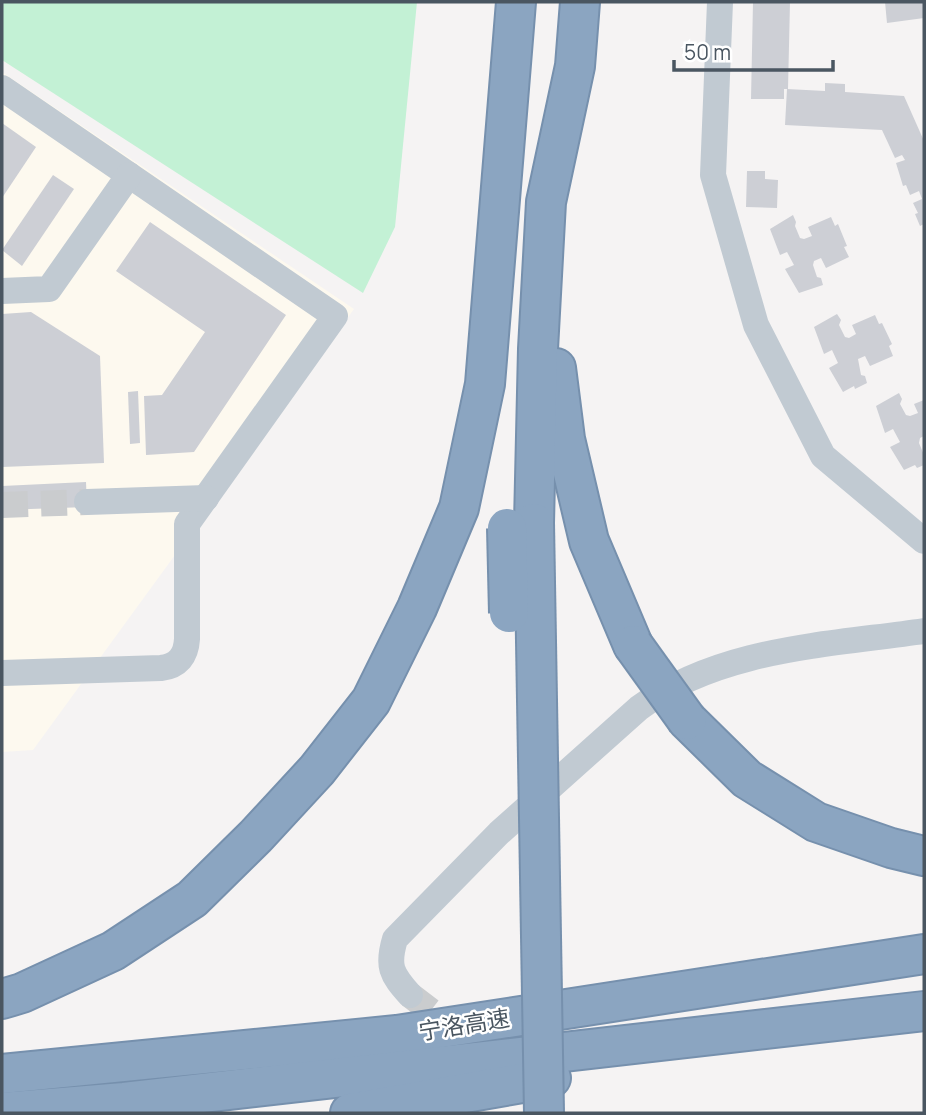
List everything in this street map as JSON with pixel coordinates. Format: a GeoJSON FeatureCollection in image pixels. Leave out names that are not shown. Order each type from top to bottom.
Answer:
{"type":"FeatureCollection","features":[{"type":"Feature","properties":{"kind":"highway"},"geometry":{"type":"LineString","coordinates":[[2,999],[22,993],[113,951],[192,899],[256,836],[317,770],[371,701],[417,608],[459,508],[485,384],[516,2]]}},
{"type":"Feature","properties":{"kind":"highway"},"geometry":{"type":"LineString","coordinates":[[556,1111],[520,525],[538,349],[546,202],[575,66],[580,2]]}},
{"type":"Feature","properties":{"kind":"highway"},"geometry":{"type":"LineString","coordinates":[[510,85],[520,525],[520,1113]]}},
{"type":"Feature","properties":{"kind":"highway"},"geometry":{"type":"LineString","coordinates":[[546,202],[552,334],[565,439],[589,541],[634,645],[687,720],[747,779],[816,822],[891,848],[924,856]]}},
{"type":"Feature","properties":{"kind":"highway","name":"宁洛高速"},"geometry":{"type":"LineString","coordinates":[[2,1074],[397,1035],[924,954]]}},
{"type":"Feature","properties":{"kind":"highway"},"geometry":{"type":"LineString","coordinates":[[350,1113],[920,1012]]}},
{"type":"Feature","properties":{"kind":"highway","name":"宁洛高速"},"geometry":{"type":"LineString","coordinates":[[2,1112],[124,1102],[920,1012]]}},
{"type":"Feature","properties":{"kind":"street"},"geometry":{"type":"LineString","coordinates":[[720,2],[712,175],[756,325],[822,456],[924,541]]}},
{"type":"Feature","properties":{"kind":"street"},"geometry":{"type":"LineString","coordinates":[[2,88],[335,316],[187,523],[187,646],[181,659],[161,668],[2,673]]}},
{"type":"Feature","properties":{"kind":"street"},"geometry":{"type":"LineString","coordinates":[[2,291],[48,289],[129,175]]}},
{"type":"Feature","properties":{"kind":"street"},"geometry":{"type":"LineString","coordinates":[[87,502],[206,498]]}},
{"type":"Feature","properties":{"kind":"street"},"geometry":{"type":"LineString","coordinates":[[410,995],[394,978],[389,959],[395,939],[499,833],[658,694],[704,673],[773,653],[924,631]]}},
{"type":"Feature","properties":{"kind":"shaded area"},"geometry":{"type":"Polygon","coordinates":[[[2,72],[354,309],[33,750],[2,752],[2,72]]]}},
{"type":"Feature","properties":{"kind":"green space"},"geometry":{"type":"Polygon","coordinates":[[[2,2],[417,2],[395,227],[363,293],[2,60],[2,2]]]}},
{"type":"Feature","properties":{"kind":"building"},"geometry":{"type":"Polygon","coordinates":[[[753,2],[790,2],[788,89],[784,89],[784,99],[751,99],[753,2]]]}},
{"type":"Feature","properties":{"kind":"building"},"geometry":{"type":"Polygon","coordinates":[[[885,2],[924,2],[924,18],[887,23],[885,2]]]}},
{"type":"Feature","properties":{"kind":"building"},"geometry":{"type":"Polygon","coordinates":[[[825,83],[845,84],[845,92],[904,96],[924,141],[924,224],[920,226],[913,203],[922,199],[919,191],[910,195],[906,185],[903,186],[896,163],[905,160],[902,155],[895,158],[882,130],[785,125],[787,89],[825,91],[825,83]]]}},
{"type":"Feature","properties":{"kind":"building"},"geometry":{"type":"Polygon","coordinates":[[[2,123],[36,147],[2,198],[2,123]]]}},
{"type":"Feature","properties":{"kind":"building"},"geometry":{"type":"Polygon","coordinates":[[[747,171],[765,171],[765,179],[778,180],[777,208],[746,207],[747,171]]]}},
{"type":"Feature","properties":{"kind":"building"},"geometry":{"type":"Polygon","coordinates":[[[53,175],[74,189],[22,266],[2,250],[53,175]]]}},
{"type":"Feature","properties":{"kind":"building"},"geometry":{"type":"Polygon","coordinates":[[[793,215],[800,238],[804,239],[812,236],[808,227],[831,217],[835,226],[838,224],[849,257],[826,268],[821,258],[814,261],[817,277],[821,278],[823,285],[799,293],[785,269],[794,265],[787,252],[780,255],[770,229],[793,215]]]}},
{"type":"Feature","properties":{"kind":"building"},"geometry":{"type":"Polygon","coordinates":[[[150,222],[286,315],[194,452],[146,455],[144,396],[162,395],[205,332],[116,271],[150,222]]]}},
{"type":"Feature","properties":{"kind":"building"},"geometry":{"type":"Polygon","coordinates":[[[31,312],[100,356],[104,463],[2,467],[2,314],[31,312]]]}},
{"type":"Feature","properties":{"kind":"building"},"geometry":{"type":"Polygon","coordinates":[[[837,314],[845,337],[849,338],[856,334],[852,325],[875,315],[892,344],[889,346],[893,356],[870,366],[865,356],[858,359],[861,375],[865,376],[867,383],[843,392],[829,368],[838,363],[832,350],[824,354],[814,327],[837,314]]]}},
{"type":"Feature","properties":{"kind":"building"},"geometry":{"type":"Polygon","coordinates":[[[138,391],[140,443],[130,444],[128,392],[138,391]]]}},
{"type":"Feature","properties":{"kind":"building"},"geometry":{"type":"Polygon","coordinates":[[[899,393],[902,399],[900,404],[906,415],[918,413],[914,404],[924,400],[924,436],[919,443],[924,455],[924,465],[917,468],[915,465],[904,470],[890,447],[900,442],[893,429],[885,433],[876,406],[899,393]]]}},
{"type":"Feature","properties":{"kind":"building"},"geometry":{"type":"Polygon","coordinates":[[[86,482],[87,507],[2,510],[2,486],[86,482]]]}},
{"type":"Feature","properties":{"kind":"tunnel"},"geometry":{"type":"LineString","coordinates":[[2,505],[87,502]]}},
{"type":"Feature","properties":{"kind":"tunnel"},"geometry":{"type":"LineString","coordinates":[[410,995],[457,1031]]}}]}
